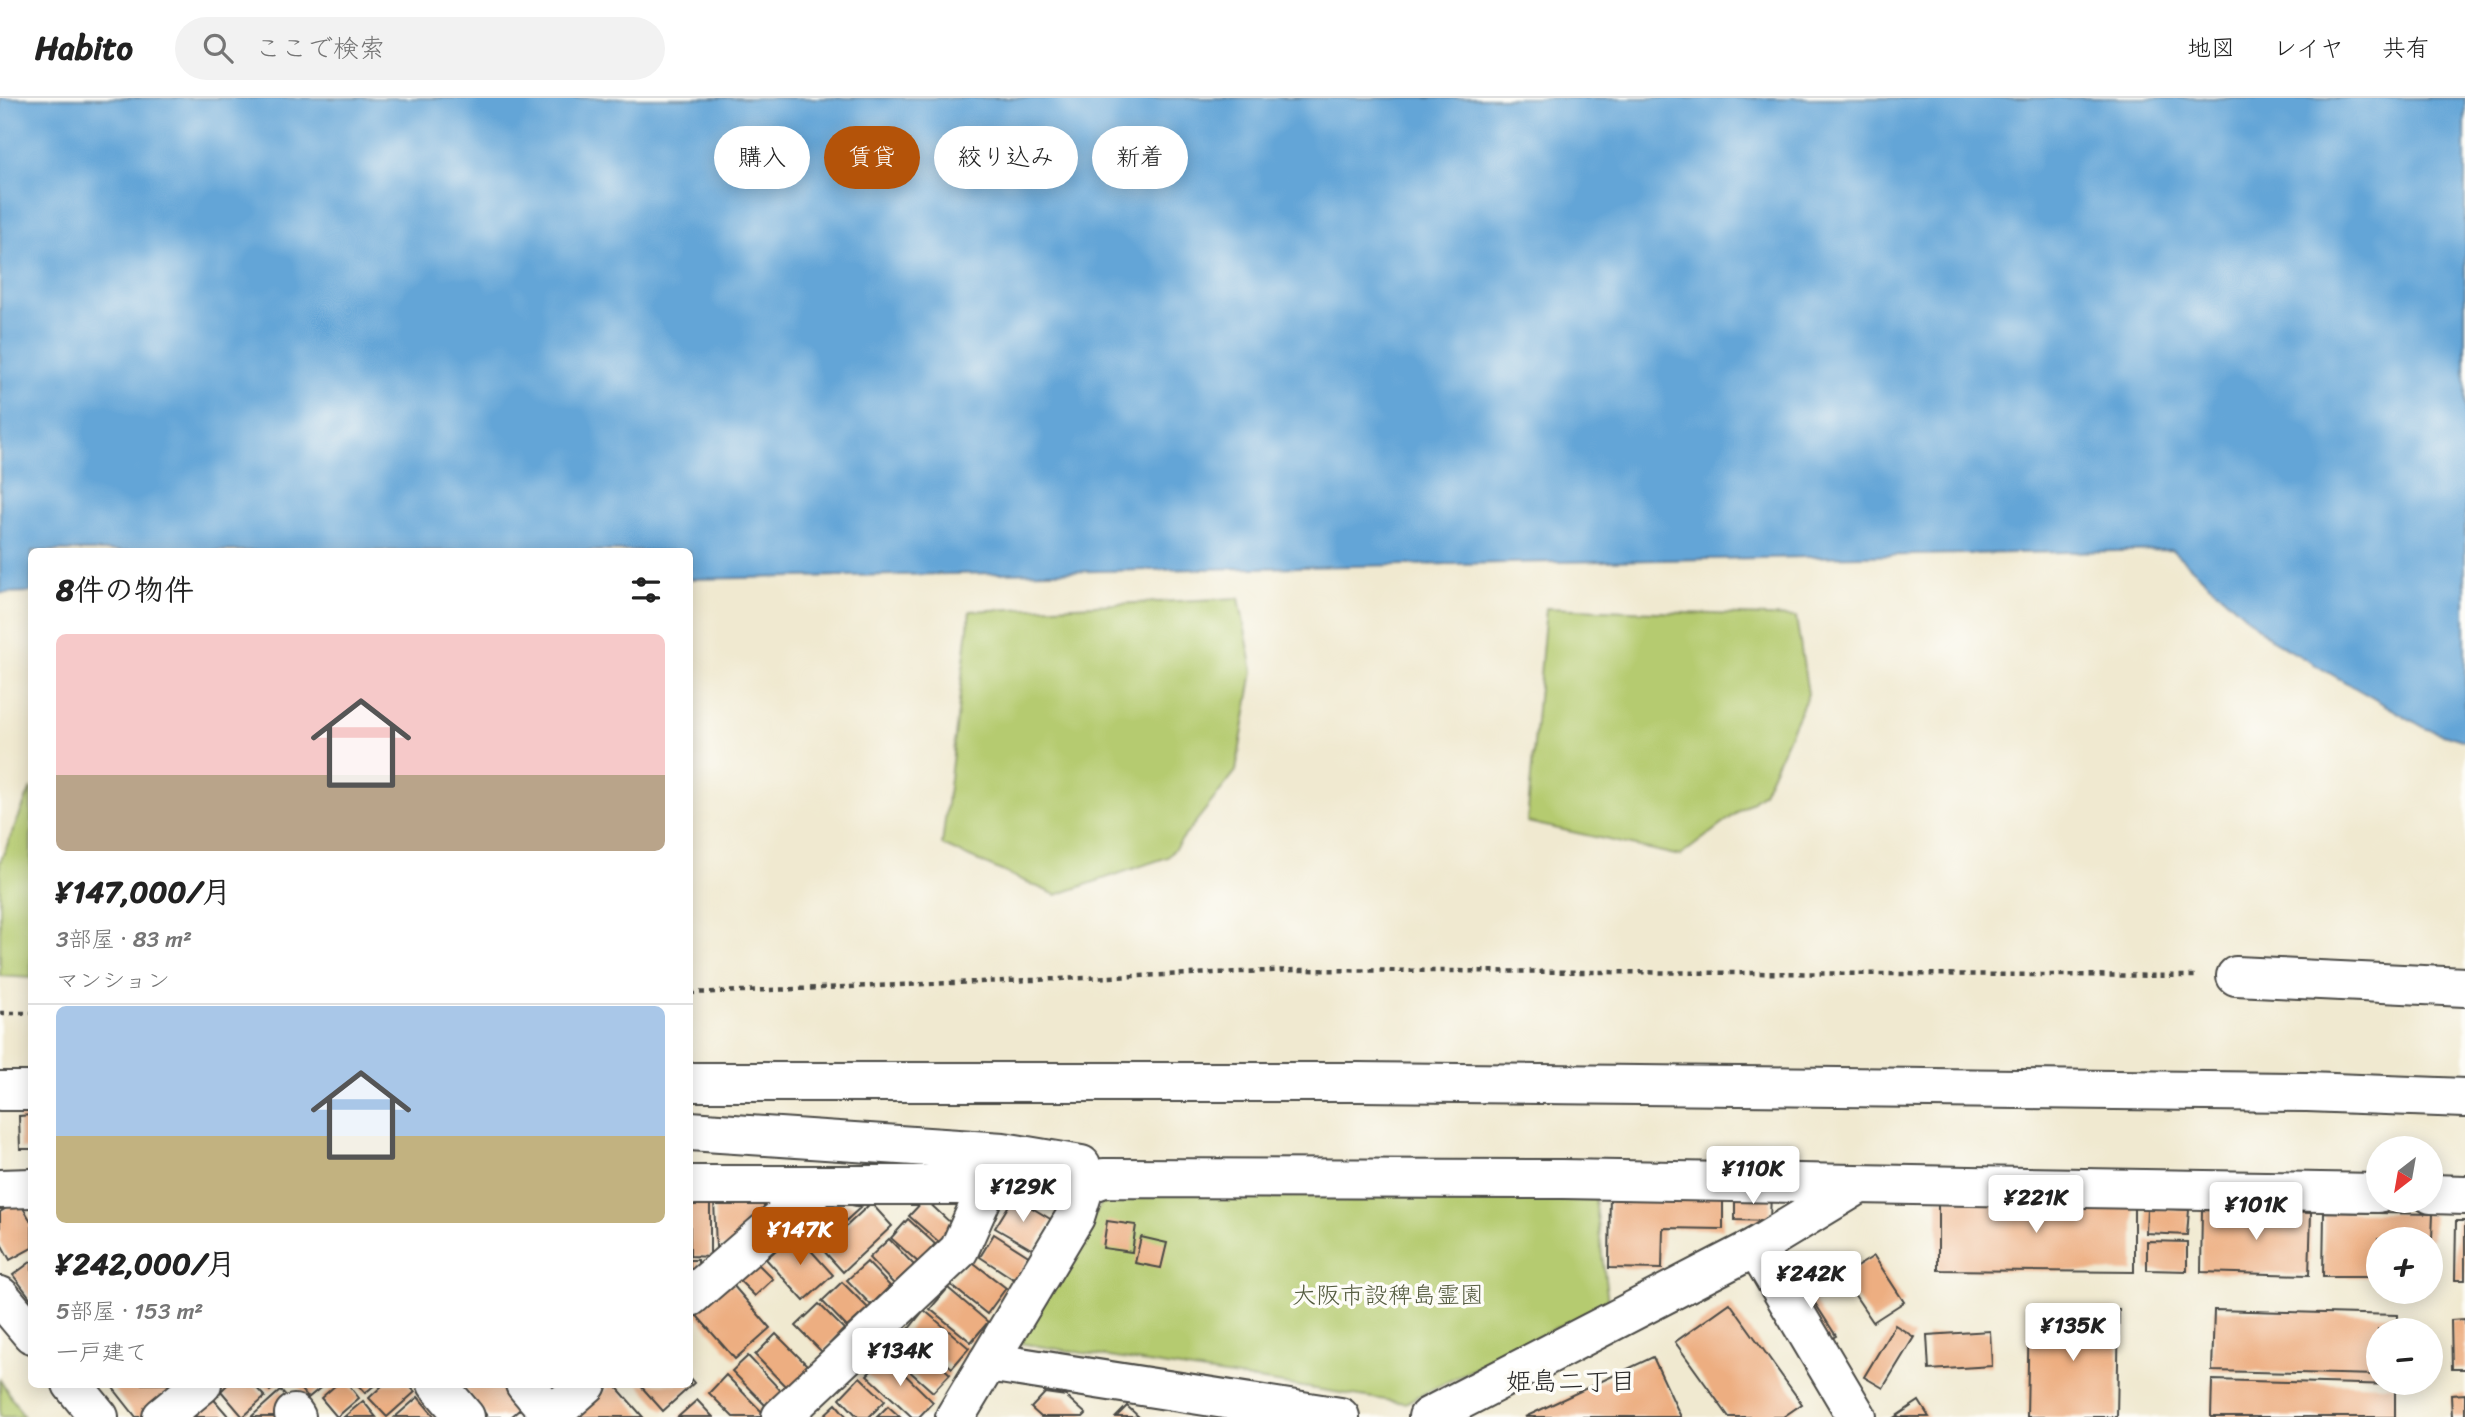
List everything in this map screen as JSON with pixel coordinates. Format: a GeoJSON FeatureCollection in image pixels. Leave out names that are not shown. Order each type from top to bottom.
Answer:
{"type":"FeatureCollection","features":[{"type":"Feature","properties":{"kind":"street"},"geometry":{"type":"LineString","coordinates":[[2236,976],[2465,987]]}},
{"type":"Feature","properties":{"kind":"street"},"geometry":{"type":"LineString","coordinates":[[693,1082],[1386,1082],[2307,1092],[2465,1098]]}},
{"type":"Feature","properties":{"kind":"street"},"geometry":{"type":"LineString","coordinates":[[0,1091],[28,1091]]}},
{"type":"Feature","properties":{"kind":"street"},"geometry":{"type":"LineString","coordinates":[[693,1131],[1003,1152],[1082,1165],[1086,1185],[1075,1217],[955,1417]]}},
{"type":"Feature","properties":{"kind":"street"},"geometry":{"type":"LineString","coordinates":[[693,1185],[1086,1185],[1104,1178],[1548,1179],[2366,1193]]}},
{"type":"Feature","properties":{"kind":"street"},"geometry":{"type":"LineString","coordinates":[[693,1294],[820,1185]]}},
{"type":"Feature","properties":{"kind":"street"},"geometry":{"type":"LineString","coordinates":[[781,1417],[959,1250],[988,1185]]}},
{"type":"Feature","properties":{"kind":"street"},"geometry":{"type":"LineString","coordinates":[[1428,1417],[1756,1247],[1858,1185]]}},
{"type":"Feature","properties":{"kind":"street"},"geometry":{"type":"LineString","coordinates":[[0,1189],[28,1188]]}},
{"type":"Feature","properties":{"kind":"street"},"geometry":{"type":"LineString","coordinates":[[2443,1194],[2465,1195]]}},
{"type":"Feature","properties":{"kind":"street"},"geometry":{"type":"LineString","coordinates":[[1756,1247],[1857,1417]]}},
{"type":"Feature","properties":{"kind":"street"},"geometry":{"type":"LineString","coordinates":[[0,1296],[28,1330]]}},
{"type":"Feature","properties":{"kind":"street"},"geometry":{"type":"LineString","coordinates":[[988,1362],[1340,1417]]}},
{"type":"Feature","properties":{"kind":"street"},"geometry":{"type":"LineString","coordinates":[[75,1388],[99,1417]]}},
{"type":"Feature","properties":{"kind":"street"},"geometry":{"type":"LineString","coordinates":[[162,1417],[197,1388]]}},
{"type":"Feature","properties":{"kind":"street"},"geometry":{"type":"LineString","coordinates":[[440,1388],[465,1417]]}},
{"type":"Feature","properties":{"kind":"street"},"geometry":{"type":"LineString","coordinates":[[528,1388],[551,1416],[582,1388]]}},
{"type":"Feature","properties":{"kind":"path"},"geometry":{"type":"LineString","coordinates":[[693,993],[1294,970],[2236,976]]}},
{"type":"Feature","properties":{"kind":"path"},"geometry":{"type":"LineString","coordinates":[[0,1013],[28,1013]]}},
{"type":"Feature","properties":{"kind":"green space"},"geometry":{"type":"Polygon","coordinates":[[[1239,598],[1253,671],[1236,771],[1168,857],[1056,895],[942,845],[970,611],[1239,598]]]}},
{"type":"Feature","properties":{"kind":"green space"},"geometry":{"type":"Polygon","coordinates":[[[1546,608],[1796,617],[1808,694],[1763,793],[1680,856],[1527,822],[1546,608]]]}},
{"type":"Feature","properties":{"kind":"green space"},"geometry":{"type":"Polygon","coordinates":[[[28,795],[28,978],[0,976],[0,862],[28,795]]]}},
{"type":"Feature","properties":{"kind":"green space","name":"大阪市設稗島霊園"},"geometry":{"type":"Polygon","coordinates":[[[1110,1189],[1594,1191],[1608,1302],[1405,1403],[1019,1343],[1110,1189]]]}},
{"type":"Feature","properties":{"kind":"green space"},"geometry":{"type":"Polygon","coordinates":[[[0,1380],[24,1417],[0,1417],[0,1380]]]}},
{"type":"Feature","properties":{"kind":"water"},"geometry":{"type":"Polygon","coordinates":[[[0,98],[2465,98],[2465,741],[2427,729],[2272,640],[2172,550],[693,579],[693,548],[28,548],[28,592],[0,593],[0,98]]]}},
{"type":"Feature","properties":{"kind":"building"},"geometry":{"type":"Polygon","coordinates":[[[28,1115],[28,1149],[20,1149],[19,1116],[28,1115]]]}},
{"type":"Feature","properties":{"kind":"building"},"geometry":{"type":"Polygon","coordinates":[[[1610,1189],[1723,1192],[1723,1229],[1663,1228],[1662,1269],[1609,1268],[1610,1189]]]}},
{"type":"Feature","properties":{"kind":"building"},"geometry":{"type":"Polygon","coordinates":[[[1735,1191],[1771,1192],[1770,1221],[1735,1220],[1735,1191]]]}},
{"type":"Feature","properties":{"kind":"building"},"geometry":{"type":"Polygon","coordinates":[[[1014,1197],[1052,1220],[1033,1250],[995,1228],[1014,1197]]]}},
{"type":"Feature","properties":{"kind":"building"},"geometry":{"type":"Polygon","coordinates":[[[764,1199],[765,1214],[734,1246],[716,1247],[714,1201],[764,1199]]]}},
{"type":"Feature","properties":{"kind":"building"},"geometry":{"type":"Polygon","coordinates":[[[925,1199],[954,1226],[939,1242],[909,1216],[925,1199]]]}},
{"type":"Feature","properties":{"kind":"building"},"geometry":{"type":"Polygon","coordinates":[[[1938,1199],[2134,1200],[2134,1272],[1938,1270],[1938,1199]]]}},
{"type":"Feature","properties":{"kind":"building"},"geometry":{"type":"Polygon","coordinates":[[[19,1201],[28,1216],[28,1250],[10,1260],[0,1242],[0,1212],[19,1201]]]}},
{"type":"Feature","properties":{"kind":"building"},"geometry":{"type":"Polygon","coordinates":[[[832,1201],[861,1207],[817,1247],[800,1230],[832,1201]]]}},
{"type":"Feature","properties":{"kind":"building"},"geometry":{"type":"Polygon","coordinates":[[[693,1203],[710,1203],[710,1257],[693,1256],[693,1203]]]}},
{"type":"Feature","properties":{"kind":"building"},"geometry":{"type":"Polygon","coordinates":[[[871,1203],[892,1226],[843,1272],[822,1249],[871,1203]]]}},
{"type":"Feature","properties":{"kind":"building"},"geometry":{"type":"Polygon","coordinates":[[[2147,1208],[2189,1210],[2187,1235],[2146,1233],[2147,1208]]]}},
{"type":"Feature","properties":{"kind":"building"},"geometry":{"type":"Polygon","coordinates":[[[2202,1210],[2311,1213],[2309,1275],[2201,1272],[2202,1210]]]}},
{"type":"Feature","properties":{"kind":"building"},"geometry":{"type":"Polygon","coordinates":[[[2324,1212],[2433,1214],[2432,1227],[2366,1227],[2366,1277],[2323,1277],[2324,1212]]]}},
{"type":"Feature","properties":{"kind":"building"},"geometry":{"type":"Polygon","coordinates":[[[908,1219],[935,1244],[919,1263],[891,1238],[908,1219]]]}},
{"type":"Feature","properties":{"kind":"building"},"geometry":{"type":"Polygon","coordinates":[[[1107,1221],[1136,1225],[1132,1252],[1103,1248],[1107,1221]]]}},
{"type":"Feature","properties":{"kind":"building"},"geometry":{"type":"Polygon","coordinates":[[[2456,1221],[2465,1221],[2465,1280],[2455,1280],[2456,1221]]]}},
{"type":"Feature","properties":{"kind":"building"},"geometry":{"type":"Polygon","coordinates":[[[795,1233],[833,1275],[804,1301],[766,1259],[795,1233]]]}},
{"type":"Feature","properties":{"kind":"building"},"geometry":{"type":"Polygon","coordinates":[[[994,1234],[1030,1257],[1015,1280],[980,1257],[994,1234]]]}},
{"type":"Feature","properties":{"kind":"building"},"geometry":{"type":"Polygon","coordinates":[[[1141,1237],[1167,1243],[1161,1268],[1135,1263],[1141,1237]]]}},
{"type":"Feature","properties":{"kind":"building"},"geometry":{"type":"Polygon","coordinates":[[[889,1239],[914,1265],[894,1284],[869,1258],[889,1239]]]}},
{"type":"Feature","properties":{"kind":"building"},"geometry":{"type":"Polygon","coordinates":[[[2147,1241],[2187,1242],[2187,1271],[2147,1270],[2147,1241]]]}},
{"type":"Feature","properties":{"kind":"building"},"geometry":{"type":"Polygon","coordinates":[[[1874,1256],[1904,1302],[1873,1322],[1842,1276],[1874,1256]]]}},
{"type":"Feature","properties":{"kind":"building"},"geometry":{"type":"Polygon","coordinates":[[[752,1258],[773,1279],[755,1296],[734,1275],[752,1258]]]}},
{"type":"Feature","properties":{"kind":"building"},"geometry":{"type":"Polygon","coordinates":[[[693,1260],[698,1260],[698,1273],[693,1273],[693,1260]]]}},
{"type":"Feature","properties":{"kind":"building"},"geometry":{"type":"Polygon","coordinates":[[[970,1260],[1006,1288],[987,1314],[951,1285],[970,1260]]]}},
{"type":"Feature","properties":{"kind":"building"},"geometry":{"type":"Polygon","coordinates":[[[867,1262],[890,1286],[871,1305],[847,1280],[867,1262]]]}},
{"type":"Feature","properties":{"kind":"building"},"geometry":{"type":"Polygon","coordinates":[[[28,1264],[28,1295],[13,1275],[28,1264]]]}},
{"type":"Feature","properties":{"kind":"building"},"geometry":{"type":"Polygon","coordinates":[[[727,1278],[770,1328],[735,1359],[693,1311],[693,1307],[727,1278]]]}},
{"type":"Feature","properties":{"kind":"building"},"geometry":{"type":"Polygon","coordinates":[[[1799,1278],[1836,1336],[1822,1344],[1786,1287],[1799,1278]]]}},
{"type":"Feature","properties":{"kind":"building"},"geometry":{"type":"Polygon","coordinates":[[[842,1282],[868,1308],[847,1327],[822,1301],[842,1282]]]}},
{"type":"Feature","properties":{"kind":"building"},"geometry":{"type":"Polygon","coordinates":[[[948,1288],[988,1322],[971,1342],[930,1309],[948,1288]]]}},
{"type":"Feature","properties":{"kind":"building"},"geometry":{"type":"Polygon","coordinates":[[[1730,1303],[1802,1404],[1783,1417],[1729,1417],[1675,1342],[1730,1303]]]}},
{"type":"Feature","properties":{"kind":"building"},"geometry":{"type":"Polygon","coordinates":[[[819,1304],[844,1329],[822,1352],[796,1326],[819,1304]]]}},
{"type":"Feature","properties":{"kind":"building"},"geometry":{"type":"Polygon","coordinates":[[[2029,1308],[2119,1310],[2117,1417],[2027,1417],[2029,1308]]]}},
{"type":"Feature","properties":{"kind":"building"},"geometry":{"type":"Polygon","coordinates":[[[924,1310],[969,1348],[952,1368],[908,1330],[924,1310]]]}},
{"type":"Feature","properties":{"kind":"building"},"geometry":{"type":"Polygon","coordinates":[[[2214,1310],[2397,1315],[2397,1318],[2366,1318],[2366,1375],[2212,1371],[2214,1310]]]}},
{"type":"Feature","properties":{"kind":"building"},"geometry":{"type":"Polygon","coordinates":[[[2465,1319],[2465,1369],[2452,1369],[2451,1320],[2465,1319]]]}},
{"type":"Feature","properties":{"kind":"building"},"geometry":{"type":"Polygon","coordinates":[[[1895,1325],[1914,1337],[1883,1388],[1864,1377],[1895,1325]]]}},
{"type":"Feature","properties":{"kind":"building"},"geometry":{"type":"Polygon","coordinates":[[[1990,1331],[1992,1366],[1929,1370],[1927,1335],[1990,1331]]]}},
{"type":"Feature","properties":{"kind":"building"},"geometry":{"type":"Polygon","coordinates":[[[776,1334],[813,1371],[791,1392],[755,1355],[776,1334]]]}},
{"type":"Feature","properties":{"kind":"building"},"geometry":{"type":"Polygon","coordinates":[[[906,1334],[950,1374],[933,1392],[889,1353],[906,1334]]]}},
{"type":"Feature","properties":{"kind":"building"},"geometry":{"type":"Polygon","coordinates":[[[748,1356],[784,1394],[768,1408],[732,1371],[748,1356]]]}},
{"type":"Feature","properties":{"kind":"building"},"geometry":{"type":"Polygon","coordinates":[[[886,1356],[933,1402],[919,1417],[912,1417],[867,1375],[886,1356]]]}},
{"type":"Feature","properties":{"kind":"building"},"geometry":{"type":"Polygon","coordinates":[[[1653,1357],[1681,1417],[1525,1417],[1653,1357]]]}},
{"type":"Feature","properties":{"kind":"building"},"geometry":{"type":"Polygon","coordinates":[[[726,1375],[764,1414],[761,1417],[733,1417],[709,1393],[726,1375]]]}},
{"type":"Feature","properties":{"kind":"building"},"geometry":{"type":"Polygon","coordinates":[[[860,1377],[885,1401],[869,1417],[858,1417],[840,1398],[860,1377]]]}},
{"type":"Feature","properties":{"kind":"building"},"geometry":{"type":"Polygon","coordinates":[[[2212,1380],[2366,1384],[2366,1395],[2395,1395],[2395,1417],[2211,1417],[2212,1380]]]}},
{"type":"Feature","properties":{"kind":"building"},"geometry":{"type":"Polygon","coordinates":[[[113,1388],[174,1388],[141,1417],[136,1417],[113,1388]]]}},
{"type":"Feature","properties":{"kind":"building"},"geometry":{"type":"Polygon","coordinates":[[[224,1388],[257,1388],[265,1397],[243,1417],[221,1391],[224,1388]]]}},
{"type":"Feature","properties":{"kind":"building"},"geometry":{"type":"Polygon","coordinates":[[[299,1388],[320,1388],[308,1398],[299,1388]]]}},
{"type":"Feature","properties":{"kind":"building"},"geometry":{"type":"Polygon","coordinates":[[[332,1388],[351,1388],[359,1398],[337,1417],[321,1398],[332,1388]]]}},
{"type":"Feature","properties":{"kind":"building"},"geometry":{"type":"Polygon","coordinates":[[[380,1388],[412,1388],[415,1392],[387,1417],[369,1398],[380,1388]]]}},
{"type":"Feature","properties":{"kind":"building"},"geometry":{"type":"Polygon","coordinates":[[[464,1388],[512,1388],[526,1404],[511,1417],[488,1417],[464,1388]]]}},
{"type":"Feature","properties":{"kind":"building"},"geometry":{"type":"Polygon","coordinates":[[[607,1388],[618,1388],[643,1417],[582,1417],[579,1414],[607,1388]]]}},
{"type":"Feature","properties":{"kind":"building"},"geometry":{"type":"Polygon","coordinates":[[[643,1388],[688,1388],[663,1411],[643,1388]]]}},
{"type":"Feature","properties":{"kind":"building"},"geometry":{"type":"Polygon","coordinates":[[[281,1390],[294,1405],[284,1417],[251,1417],[281,1390]]]}},
{"type":"Feature","properties":{"kind":"building"},"geometry":{"type":"Polygon","coordinates":[[[1045,1393],[1066,1396],[1086,1414],[1083,1417],[1041,1417],[1031,1408],[1045,1393]]]}},
{"type":"Feature","properties":{"kind":"building"},"geometry":{"type":"Polygon","coordinates":[[[2465,1394],[2465,1417],[2452,1417],[2451,1395],[2465,1394]]]}},
{"type":"Feature","properties":{"kind":"building"},"geometry":{"type":"Polygon","coordinates":[[[210,1395],[229,1417],[192,1417],[189,1413],[210,1395]]]}},
{"type":"Feature","properties":{"kind":"building"},"geometry":{"type":"Polygon","coordinates":[[[418,1397],[435,1417],[395,1417],[418,1397]]]}},
{"type":"Feature","properties":{"kind":"building"},"geometry":{"type":"Polygon","coordinates":[[[697,1400],[713,1417],[678,1417],[697,1400]]]}},
{"type":"Feature","properties":{"kind":"building"},"geometry":{"type":"Polygon","coordinates":[[[363,1401],[376,1417],[344,1417],[363,1401]]]}},
{"type":"Feature","properties":{"kind":"building"},"geometry":{"type":"Polygon","coordinates":[[[1919,1401],[1929,1417],[1895,1417],[1919,1401]]]}},
{"type":"Feature","properties":{"kind":"building"},"geometry":{"type":"Polygon","coordinates":[[[836,1404],[847,1417],[822,1417],[836,1404]]]}},
{"type":"Feature","properties":{"kind":"building"},"geometry":{"type":"Polygon","coordinates":[[[888,1406],[900,1417],[877,1417],[888,1406]]]}},
{"type":"Feature","properties":{"kind":"building"},"geometry":{"type":"Polygon","coordinates":[[[1127,1406],[1139,1417],[1116,1417],[1127,1406]]]}},
{"type":"Feature","properties":{"kind":"district","name":"姫島二丁目"},"geometry":{"type":"Point","coordinates":[1571,1381]}}]}
